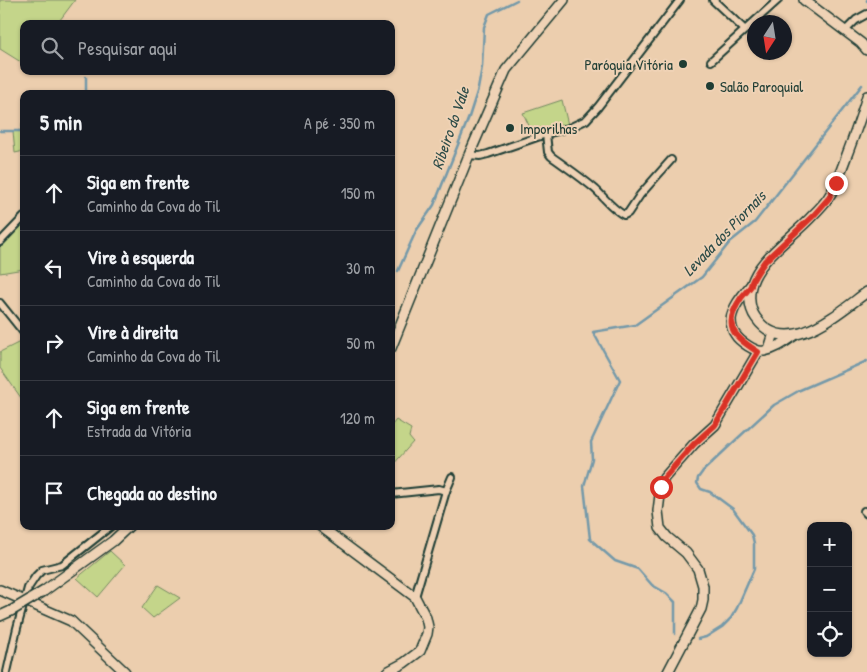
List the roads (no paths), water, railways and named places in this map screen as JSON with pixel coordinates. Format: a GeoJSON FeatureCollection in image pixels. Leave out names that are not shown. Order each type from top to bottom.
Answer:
{"type":"FeatureCollection","features":[{"type":"Feature","properties":{"kind":"street"},"geometry":{"type":"LineString","coordinates":[[395,338],[469,155],[506,70],[564,0]]}},
{"type":"Feature","properties":{"kind":"street"},"geometry":{"type":"LineString","coordinates":[[469,155],[480,156],[488,154],[569,128],[586,120],[680,0]]}},
{"type":"Feature","properties":{"kind":"street"},"geometry":{"type":"LineString","coordinates":[[713,0],[745,30]]}},
{"type":"Feature","properties":{"kind":"street"},"geometry":{"type":"LineString","coordinates":[[712,61],[778,0]]}},
{"type":"Feature","properties":{"kind":"street"},"geometry":{"type":"LineString","coordinates":[[804,0],[861,43],[867,50]]}},
{"type":"Feature","properties":{"kind":"street"},"geometry":{"type":"LineString","coordinates":[[845,31],[856,20],[867,14]]}},
{"type":"Feature","properties":{"kind":"street"},"geometry":{"type":"LineString","coordinates":[[867,96],[858,126],[829,198],[814,215],[765,261],[734,309],[731,320],[735,334],[758,352],[765,351],[777,347],[795,335],[819,325],[867,292]]}},
{"type":"Feature","properties":{"kind":"street"},"geometry":{"type":"LineString","coordinates":[[546,134],[548,152],[551,156],[586,181],[617,211],[624,215],[628,213],[640,195],[671,160]]}},
{"type":"Feature","properties":{"kind":"street"},"geometry":{"type":"LineString","coordinates":[[0,242],[20,221]]}},
{"type":"Feature","properties":{"kind":"street"},"geometry":{"type":"LineString","coordinates":[[751,285],[751,307],[760,323],[781,335],[795,335]]}},
{"type":"Feature","properties":{"kind":"street"},"geometry":{"type":"LineString","coordinates":[[0,303],[20,328]]}},
{"type":"Feature","properties":{"kind":"street"},"geometry":{"type":"LineString","coordinates":[[769,350],[771,331]]}},
{"type":"Feature","properties":{"kind":"street"},"geometry":{"type":"LineString","coordinates":[[668,672],[701,609],[703,586],[698,569],[690,558],[666,538],[660,528],[658,511],[663,481],[694,444],[715,425],[758,352]]}},
{"type":"Feature","properties":{"kind":"street"},"geometry":{"type":"LineString","coordinates":[[415,597],[446,490],[452,477]]}},
{"type":"Feature","properties":{"kind":"street"},"geometry":{"type":"LineString","coordinates":[[395,494],[438,489],[446,490]]}},
{"type":"Feature","properties":{"kind":"street"},"geometry":{"type":"LineString","coordinates":[[7,672],[28,588],[42,570],[62,565],[106,530]]}},
{"type":"Feature","properties":{"kind":"street"},"geometry":{"type":"LineString","coordinates":[[0,616],[44,591],[113,542],[125,530]]}},
{"type":"Feature","properties":{"kind":"street"},"geometry":{"type":"LineString","coordinates":[[325,530],[415,597],[426,618],[427,634],[420,651],[387,672]]}},
{"type":"Feature","properties":{"kind":"street"},"geometry":{"type":"LineString","coordinates":[[0,590],[71,620],[125,672]]}},
{"type":"Feature","properties":{"kind":"waterway","name":"Ribeiro do Vale"},"geometry":{"type":"LineString","coordinates":[[398,271],[416,231],[434,205],[469,117],[478,89],[482,67],[484,27],[489,14],[517,0]]}},
{"type":"Feature","properties":{"kind":"waterway","name":"Ribeiro do Vale"},"geometry":{"type":"LineString","coordinates":[[86,77],[86,90]]}},
{"type":"Feature","properties":{"kind":"waterway","name":"Levada dos Piornais"},"geometry":{"type":"LineString","coordinates":[[675,634],[675,602],[666,593],[652,585],[638,569],[615,561],[590,539],[584,486],[592,459],[591,442],[620,380],[593,332],[635,325],[702,277],[730,242],[755,222],[862,85]]}},
{"type":"Feature","properties":{"kind":"waterway"},"geometry":{"type":"LineString","coordinates":[[0,131],[20,131]]}},
{"type":"Feature","properties":{"kind":"waterway","name":"Levada dos Piornais"},"geometry":{"type":"LineString","coordinates":[[698,639],[706,637],[722,627],[731,618],[754,569],[754,543],[752,535],[733,509],[710,492],[701,489],[697,483],[698,478],[703,471],[774,405],[800,390],[867,361]]}},
{"type":"Feature","properties":{"kind":"place","name":"Paróquia Vitória"},"geometry":{"type":"Point","coordinates":[683,64]}},
{"type":"Feature","properties":{"kind":"place","name":"Salão Paroquial"},"geometry":{"type":"Point","coordinates":[710,86]}},
{"type":"Feature","properties":{"kind":"place","name":"Imporilhas"},"geometry":{"type":"Point","coordinates":[510,128]}}]}
